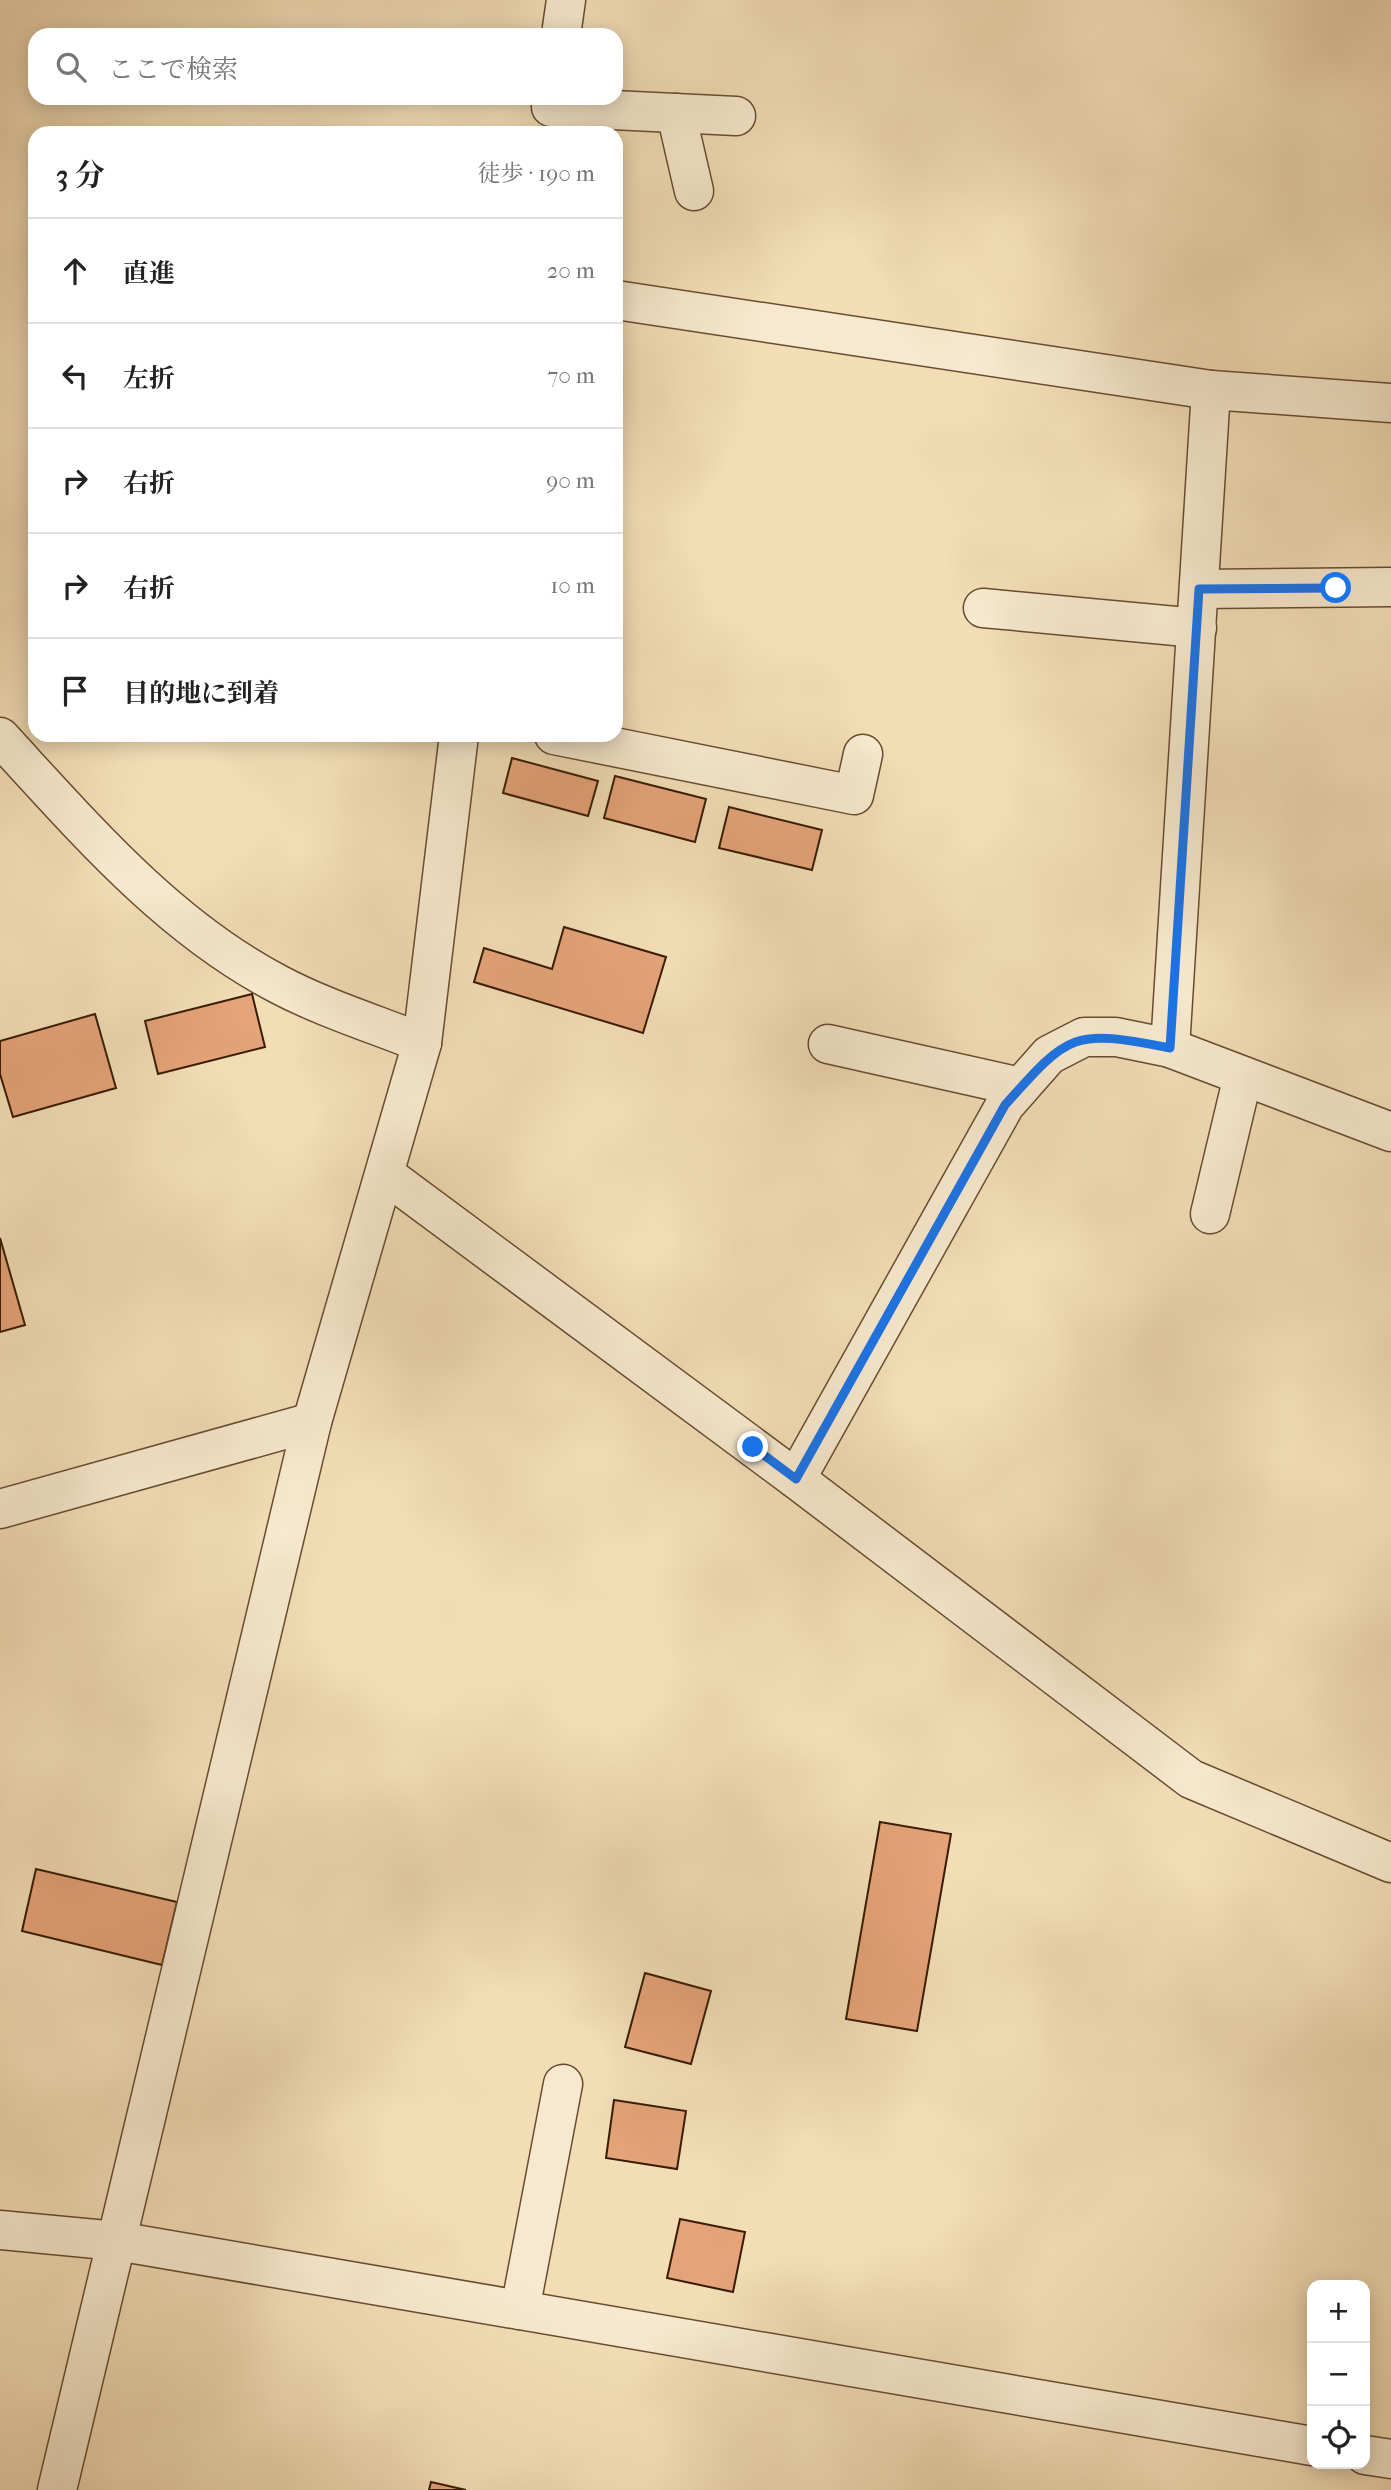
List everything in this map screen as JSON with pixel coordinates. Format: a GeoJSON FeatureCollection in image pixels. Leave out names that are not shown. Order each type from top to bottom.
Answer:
{"type":"FeatureCollection","features":[{"type":"Feature","properties":{"kind":"street"},"geometry":{"type":"LineString","coordinates":[[562,28],[566,0]]}},
{"type":"Feature","properties":{"kind":"street"},"geometry":{"type":"LineString","coordinates":[[550,113],[736,116]]}},
{"type":"Feature","properties":{"kind":"street"},"geometry":{"type":"LineString","coordinates":[[676,113],[694,191]]}},
{"type":"Feature","properties":{"kind":"street"},"geometry":{"type":"LineString","coordinates":[[623,301],[1211,390],[1391,403]]}},
{"type":"Feature","properties":{"kind":"street"},"geometry":{"type":"LineString","coordinates":[[1170,1048],[1211,390]]}},
{"type":"Feature","properties":{"kind":"street"},"geometry":{"type":"LineString","coordinates":[[1199,589],[1391,587]]}},
{"type":"Feature","properties":{"kind":"street"},"geometry":{"type":"LineString","coordinates":[[983,608],[1196,628]]}},
{"type":"Feature","properties":{"kind":"street"},"geometry":{"type":"LineString","coordinates":[[0,737],[99,844],[191,930],[279,985],[422,1042]]}},
{"type":"Feature","properties":{"kind":"street"},"geometry":{"type":"LineString","coordinates":[[57,2490],[312,1422],[386,1175],[422,1042],[458,742]]}},
{"type":"Feature","properties":{"kind":"street"},"geometry":{"type":"LineString","coordinates":[[589,742],[854,795],[863,754]]}},
{"type":"Feature","properties":{"kind":"street"},"geometry":{"type":"LineString","coordinates":[[796,1479],[1005,1105],[1049,1055],[1084,1037],[1116,1037],[1170,1048],[1391,1132]]}},
{"type":"Feature","properties":{"kind":"street"},"geometry":{"type":"LineString","coordinates":[[828,1044],[1020,1087]]}},
{"type":"Feature","properties":{"kind":"street"},"geometry":{"type":"LineString","coordinates":[[1210,1214],[1243,1076]]}},
{"type":"Feature","properties":{"kind":"street"},"geometry":{"type":"LineString","coordinates":[[386,1175],[796,1479],[1191,1779],[1391,1863]]}},
{"type":"Feature","properties":{"kind":"street"},"geometry":{"type":"LineString","coordinates":[[0,1509],[312,1422]]}},
{"type":"Feature","properties":{"kind":"street"},"geometry":{"type":"LineString","coordinates":[[520,2310],[563,2084]]}},
{"type":"Feature","properties":{"kind":"street"},"geometry":{"type":"LineString","coordinates":[[0,2230],[117,2241],[1307,2445]]}},
{"type":"Feature","properties":{"kind":"street"},"geometry":{"type":"LineString","coordinates":[[1370,2456],[1391,2459]]}},
{"type":"Feature","properties":{"kind":"building"},"geometry":{"type":"Polygon","coordinates":[[[512,758],[598,781],[588,816],[503,793],[512,758]]]}},
{"type":"Feature","properties":{"kind":"building"},"geometry":{"type":"Polygon","coordinates":[[[615,776],[706,799],[695,842],[604,818],[615,776]]]}},
{"type":"Feature","properties":{"kind":"building"},"geometry":{"type":"Polygon","coordinates":[[[729,807],[822,830],[812,870],[719,848],[729,807]]]}},
{"type":"Feature","properties":{"kind":"building"},"geometry":{"type":"Polygon","coordinates":[[[564,927],[666,957],[643,1033],[474,982],[484,948],[552,969],[564,927]]]}},
{"type":"Feature","properties":{"kind":"building"},"geometry":{"type":"Polygon","coordinates":[[[252,994],[265,1047],[158,1074],[145,1021],[252,994]]]}},
{"type":"Feature","properties":{"kind":"building"},"geometry":{"type":"Polygon","coordinates":[[[95,1014],[116,1088],[13,1117],[0,1074],[0,1041],[95,1014]]]}},
{"type":"Feature","properties":{"kind":"building"},"geometry":{"type":"Polygon","coordinates":[[[0,1238],[25,1325],[0,1332],[0,1238]]]}},
{"type":"Feature","properties":{"kind":"building"},"geometry":{"type":"Polygon","coordinates":[[[880,1822],[951,1834],[917,2031],[846,2019],[880,1822]]]}},
{"type":"Feature","properties":{"kind":"building"},"geometry":{"type":"Polygon","coordinates":[[[36,1869],[177,1902],[162,1965],[22,1931],[36,1869]]]}},
{"type":"Feature","properties":{"kind":"building"},"geometry":{"type":"Polygon","coordinates":[[[645,1973],[711,1991],[691,2064],[625,2047],[645,1973]]]}},
{"type":"Feature","properties":{"kind":"building"},"geometry":{"type":"Polygon","coordinates":[[[614,2100],[686,2111],[677,2169],[606,2158],[614,2100]]]}},
{"type":"Feature","properties":{"kind":"building"},"geometry":{"type":"Polygon","coordinates":[[[680,2219],[745,2232],[733,2292],[667,2278],[680,2219]]]}},
{"type":"Feature","properties":{"kind":"building"},"geometry":{"type":"Polygon","coordinates":[[[431,2482],[466,2490],[429,2490],[431,2482]]]}},
{"type":"Feature","properties":{"kind":"route"},"geometry":{"type":"LineString","coordinates":[[753,1447],[796,1479],[1005,1105],[1049,1055],[1084,1037],[1116,1037],[1170,1048],[1199,589],[1336,588]]}}]}
